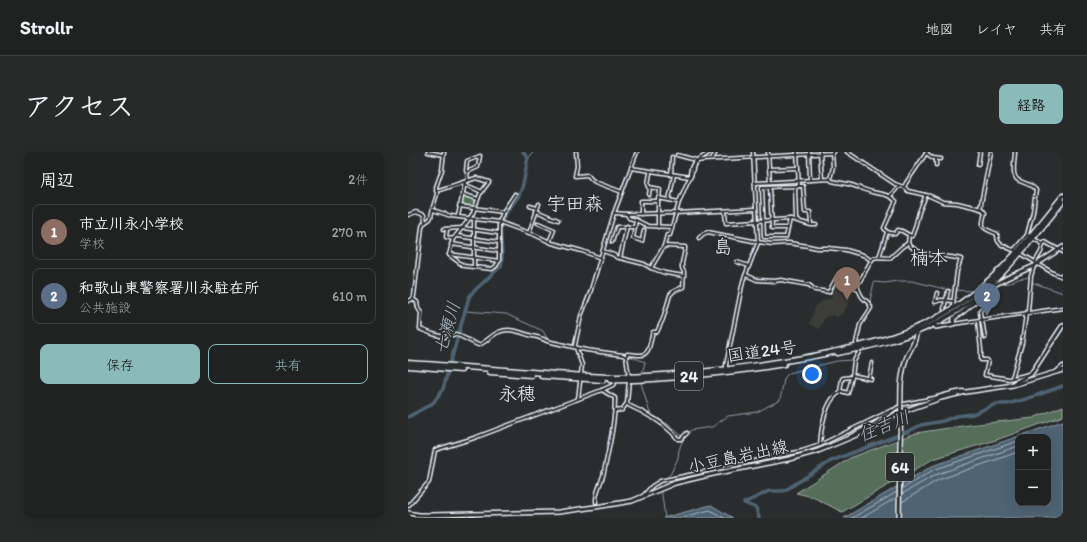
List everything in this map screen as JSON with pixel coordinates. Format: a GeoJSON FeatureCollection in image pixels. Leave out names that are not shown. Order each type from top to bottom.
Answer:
{"type":"FeatureCollection","features":[{"type":"Feature","properties":{"kind":"highway","name":"国道24号"},"geometry":{"type":"LineString","coordinates":[[1030,237],[1063,196]]}},
{"type":"Feature","properties":{"kind":"highway","name":"国道24号"},"geometry":{"type":"LineString","coordinates":[[916,330],[934,324],[956,311],[982,292],[1063,201]]}},
{"type":"Feature","properties":{"kind":"highway","name":"国道24号"},"geometry":{"type":"LineString","coordinates":[[408,364],[616,379],[680,377],[726,371],[759,369],[802,361],[897,339],[930,322],[956,311]]}},
{"type":"Feature","properties":{"kind":"main road"},"geometry":{"type":"LineString","coordinates":[[934,324],[936,327],[953,324],[956,311],[964,312],[990,289],[1006,278],[1034,266],[1061,248]]}},
{"type":"Feature","properties":{"kind":"main road"},"geometry":{"type":"LineString","coordinates":[[1001,272],[1006,278]]}},
{"type":"Feature","properties":{"kind":"main road"},"geometry":{"type":"LineString","coordinates":[[1013,384],[1031,374],[1063,325]]}},
{"type":"Feature","properties":{"kind":"main road","name":"64"},"geometry":{"type":"LineString","coordinates":[[899,518],[901,385],[906,359],[916,339],[916,330]]}},
{"type":"Feature","properties":{"kind":"main road","name":"小豆島岩出線"},"geometry":{"type":"LineString","coordinates":[[408,513],[431,515],[559,512],[623,503],[640,498],[675,483],[802,456],[873,428],[900,412],[942,398],[966,392],[1013,384],[1063,370]]}},
{"type":"Feature","properties":{"kind":"street"},"geometry":{"type":"LineString","coordinates":[[428,152],[443,156]]}},
{"type":"Feature","properties":{"kind":"street"},"geometry":{"type":"LineString","coordinates":[[413,299],[422,227],[425,222],[430,219],[433,210],[436,196],[436,186],[442,170],[444,152]]}},
{"type":"Feature","properties":{"kind":"street"},"geometry":{"type":"LineString","coordinates":[[576,152],[577,166],[575,176],[588,175],[591,180],[622,192]]}},
{"type":"Feature","properties":{"kind":"street"},"geometry":{"type":"LineString","coordinates":[[578,399],[582,365],[575,345],[581,316],[590,293],[614,213],[637,152]]}},
{"type":"Feature","properties":{"kind":"street"},"geometry":{"type":"LineString","coordinates":[[690,177],[691,167],[696,160],[710,152]]}},
{"type":"Feature","properties":{"kind":"street"},"geometry":{"type":"LineString","coordinates":[[712,159],[716,152]]}},
{"type":"Feature","properties":{"kind":"street"},"geometry":{"type":"LineString","coordinates":[[726,371],[730,343],[744,281],[758,242],[753,152]]}},
{"type":"Feature","properties":{"kind":"street"},"geometry":{"type":"LineString","coordinates":[[768,152],[770,182]]}},
{"type":"Feature","properties":{"kind":"street"},"geometry":{"type":"LineString","coordinates":[[651,268],[664,246],[667,235],[670,235],[679,202],[695,163],[700,160],[833,152],[830,179]]}},
{"type":"Feature","properties":{"kind":"street"},"geometry":{"type":"LineString","coordinates":[[847,152],[899,186],[904,187],[908,191],[930,196],[943,202],[980,208],[985,213],[982,226],[997,234],[998,242],[1000,244],[1063,277]]}},
{"type":"Feature","properties":{"kind":"street"},"geometry":{"type":"LineString","coordinates":[[904,187],[926,152],[932,158],[941,159]]}},
{"type":"Feature","properties":{"kind":"street"},"geometry":{"type":"LineString","coordinates":[[978,165],[980,152]]}},
{"type":"Feature","properties":{"kind":"street"},"geometry":{"type":"LineString","coordinates":[[980,208],[991,152]]}},
{"type":"Feature","properties":{"kind":"street"},"geometry":{"type":"LineString","coordinates":[[1015,152],[1013,167],[1015,178],[1030,185],[1036,190],[1030,237],[1017,252]]}},
{"type":"Feature","properties":{"kind":"street"},"geometry":{"type":"LineString","coordinates":[[797,153],[799,186]]}},
{"type":"Feature","properties":{"kind":"street"},"geometry":{"type":"LineString","coordinates":[[809,153],[810,180]]}},
{"type":"Feature","properties":{"kind":"street"},"geometry":{"type":"LineString","coordinates":[[820,153],[822,179]]}},
{"type":"Feature","properties":{"kind":"street"},"geometry":{"type":"LineString","coordinates":[[677,155],[696,160]]}},
{"type":"Feature","properties":{"kind":"street"},"geometry":{"type":"LineString","coordinates":[[467,172],[478,167],[480,156],[467,161],[467,172],[468,181]]}},
{"type":"Feature","properties":{"kind":"street"},"geometry":{"type":"LineString","coordinates":[[668,200],[673,175],[672,157]]}},
{"type":"Feature","properties":{"kind":"street"},"geometry":{"type":"LineString","coordinates":[[936,158],[936,165]]}},
{"type":"Feature","properties":{"kind":"street"},"geometry":{"type":"LineString","coordinates":[[631,168],[690,177]]}},
{"type":"Feature","properties":{"kind":"street"},"geometry":{"type":"LineString","coordinates":[[769,169],[798,168]]}},
{"type":"Feature","properties":{"kind":"street"},"geometry":{"type":"LineString","coordinates":[[649,195],[650,187],[648,184],[650,173]]}},
{"type":"Feature","properties":{"kind":"street"},"geometry":{"type":"LineString","coordinates":[[436,191],[464,184],[476,178],[489,182],[482,192],[464,228],[453,240],[449,254]]}},
{"type":"Feature","properties":{"kind":"street"},"geometry":{"type":"LineString","coordinates":[[755,183],[830,179],[832,181],[890,196],[896,201],[884,228],[886,232],[879,257]]}},
{"type":"Feature","properties":{"kind":"street"},"geometry":{"type":"LineString","coordinates":[[464,184],[482,192]]}},
{"type":"Feature","properties":{"kind":"street"},"geometry":{"type":"LineString","coordinates":[[458,216],[464,184]]}},
{"type":"Feature","properties":{"kind":"street"},"geometry":{"type":"LineString","coordinates":[[795,186],[796,220]]}},
{"type":"Feature","properties":{"kind":"street"},"geometry":{"type":"LineString","coordinates":[[790,219],[786,237],[764,237],[762,188],[803,186],[805,212],[810,212],[811,225]]}},
{"type":"Feature","properties":{"kind":"street"},"geometry":{"type":"LineString","coordinates":[[890,196],[899,186]]}},
{"type":"Feature","properties":{"kind":"street"},"geometry":{"type":"LineString","coordinates":[[650,187],[660,189],[658,200],[658,227]]}},
{"type":"Feature","properties":{"kind":"street"},"geometry":{"type":"LineString","coordinates":[[770,187],[772,228],[788,228]]}},
{"type":"Feature","properties":{"kind":"street"},"geometry":{"type":"LineString","coordinates":[[462,194],[478,200]]}},
{"type":"Feature","properties":{"kind":"street"},"geometry":{"type":"LineString","coordinates":[[449,254],[464,266],[492,269],[496,266],[499,261],[498,222],[515,194]]}},
{"type":"Feature","properties":{"kind":"street"},"geometry":{"type":"LineString","coordinates":[[909,235],[912,236],[916,226],[918,214],[925,197],[924,195]]}},
{"type":"Feature","properties":{"kind":"street"},"geometry":{"type":"LineString","coordinates":[[641,214],[641,201],[668,200],[679,202]]}},
{"type":"Feature","properties":{"kind":"street"},"geometry":{"type":"LineString","coordinates":[[529,233],[539,204]]}},
{"type":"Feature","properties":{"kind":"street"},"geometry":{"type":"LineString","coordinates":[[459,206],[503,212]]}},
{"type":"Feature","properties":{"kind":"street"},"geometry":{"type":"LineString","coordinates":[[530,206],[558,220]]}},
{"type":"Feature","properties":{"kind":"street"},"geometry":{"type":"LineString","coordinates":[[433,210],[451,216],[498,222],[522,230],[549,242],[601,258]]}},
{"type":"Feature","properties":{"kind":"street"},"geometry":{"type":"LineString","coordinates":[[614,213],[676,214],[756,210]]}},
{"type":"Feature","properties":{"kind":"street"},"geometry":{"type":"LineString","coordinates":[[408,215],[416,212],[424,215],[425,222]]}},
{"type":"Feature","properties":{"kind":"street"},"geometry":{"type":"LineString","coordinates":[[725,212],[726,223],[790,219],[816,225]]}},
{"type":"Feature","properties":{"kind":"street"},"geometry":{"type":"LineString","coordinates":[[627,214],[629,218],[648,226],[672,227]]}},
{"type":"Feature","properties":{"kind":"street"},"geometry":{"type":"LineString","coordinates":[[474,219],[474,267]]}},
{"type":"Feature","properties":{"kind":"street"},"geometry":{"type":"LineString","coordinates":[[636,220],[633,238],[642,241],[644,230]]}},
{"type":"Feature","properties":{"kind":"street"},"geometry":{"type":"LineString","coordinates":[[538,222],[554,230],[549,242]]}},
{"type":"Feature","properties":{"kind":"street"},"geometry":{"type":"LineString","coordinates":[[620,258],[626,226]]}},
{"type":"Feature","properties":{"kind":"street"},"geometry":{"type":"LineString","coordinates":[[612,242],[618,227],[635,227]]}},
{"type":"Feature","properties":{"kind":"street"},"geometry":{"type":"LineString","coordinates":[[453,240],[446,237],[445,229],[464,228],[498,233]]}},
{"type":"Feature","properties":{"kind":"street"},"geometry":{"type":"LineString","coordinates":[[886,232],[896,234],[898,230],[909,235]]}},
{"type":"Feature","properties":{"kind":"street"},"geometry":{"type":"LineString","coordinates":[[699,238],[708,232],[772,244],[789,243],[817,248],[846,250],[864,255],[871,260]]}},
{"type":"Feature","properties":{"kind":"street"},"geometry":{"type":"LineString","coordinates":[[841,391],[848,393],[854,361],[859,352],[856,343],[860,325],[871,308],[869,302],[862,298],[857,286],[858,282],[865,273],[871,260],[879,257],[890,258],[908,243],[909,235]]}},
{"type":"Feature","properties":{"kind":"street"},"geometry":{"type":"LineString","coordinates":[[456,236],[499,242]]}},
{"type":"Feature","properties":{"kind":"street"},"geometry":{"type":"LineString","coordinates":[[1030,237],[1043,244],[1044,242],[1061,248],[1063,252]]}},
{"type":"Feature","properties":{"kind":"street"},"geometry":{"type":"LineString","coordinates":[[908,243],[916,250],[923,253],[961,259],[957,271],[953,301],[956,311]]}},
{"type":"Feature","properties":{"kind":"street"},"geometry":{"type":"LineString","coordinates":[[451,244],[499,252]]}},
{"type":"Feature","properties":{"kind":"street"},"geometry":{"type":"LineString","coordinates":[[1037,263],[1043,244]]}},
{"type":"Feature","properties":{"kind":"street"},"geometry":{"type":"LineString","coordinates":[[626,357],[627,354],[639,355],[646,353],[650,346],[653,332],[657,332],[663,319],[670,295],[682,287],[684,272],[682,263],[685,247],[664,246]]}},
{"type":"Feature","properties":{"kind":"street"},"geometry":{"type":"LineString","coordinates":[[603,251],[616,257],[644,264],[664,273],[684,276]]}},
{"type":"Feature","properties":{"kind":"street"},"geometry":{"type":"LineString","coordinates":[[449,254],[499,261]]}},
{"type":"Feature","properties":{"kind":"street"},"geometry":{"type":"LineString","coordinates":[[737,262],[749,266]]}},
{"type":"Feature","properties":{"kind":"street"},"geometry":{"type":"LineString","coordinates":[[1012,378],[1022,342],[1026,314],[1028,311],[1031,276],[1034,266]]}},
{"type":"Feature","properties":{"kind":"street"},"geometry":{"type":"LineString","coordinates":[[746,275],[757,280],[780,280],[809,285],[814,290],[829,292],[837,277],[856,288],[857,286]]}},
{"type":"Feature","properties":{"kind":"street"},"geometry":{"type":"LineString","coordinates":[[944,309],[948,291]]}},
{"type":"Feature","properties":{"kind":"street"},"geometry":{"type":"LineString","coordinates":[[937,293],[935,302],[941,300],[953,301]]}},
{"type":"Feature","properties":{"kind":"street"},"geometry":{"type":"LineString","coordinates":[[408,301],[413,299]]}},
{"type":"Feature","properties":{"kind":"street"},"geometry":{"type":"LineString","coordinates":[[413,299],[417,302],[418,308],[422,313],[420,329],[444,337],[456,334],[480,345],[498,332],[506,330],[524,333],[547,341],[576,348],[623,355],[626,357]]}},
{"type":"Feature","properties":{"kind":"street"},"geometry":{"type":"LineString","coordinates":[[985,338],[980,311],[981,309],[988,307]]}},
{"type":"Feature","properties":{"kind":"street"},"geometry":{"type":"LineString","coordinates":[[953,324],[1063,308]]}},
{"type":"Feature","properties":{"kind":"street"},"geometry":{"type":"LineString","coordinates":[[978,320],[981,360],[988,360],[985,375],[1009,379],[1031,374]]}},
{"type":"Feature","properties":{"kind":"street"},"geometry":{"type":"LineString","coordinates":[[615,411],[622,410],[627,404],[629,379],[626,357]]}},
{"type":"Feature","properties":{"kind":"street"},"geometry":{"type":"LineString","coordinates":[[820,445],[821,429],[824,417],[834,396],[841,391],[842,379],[852,376],[870,378],[872,363]]}},
{"type":"Feature","properties":{"kind":"street"},"geometry":{"type":"LineString","coordinates":[[1055,372],[1063,366]]}},
{"type":"Feature","properties":{"kind":"street"},"geometry":{"type":"LineString","coordinates":[[408,506],[429,482],[434,450],[474,438],[602,390],[613,385],[616,379]]}},
{"type":"Feature","properties":{"kind":"street"},"geometry":{"type":"LineString","coordinates":[[596,502],[599,485],[604,473],[610,449],[615,411],[615,398],[602,390]]}},
{"type":"Feature","properties":{"kind":"street"},"geometry":{"type":"LineString","coordinates":[[640,498],[652,486],[660,481],[783,455],[820,445],[901,405],[952,393],[966,392]]}},
{"type":"Feature","properties":{"kind":"street"},"geometry":{"type":"LineString","coordinates":[[627,404],[664,425],[678,439],[681,439],[687,433]]}},
{"type":"Feature","properties":{"kind":"street"},"geometry":{"type":"LineString","coordinates":[[843,441],[874,424],[892,410]]}},
{"type":"Feature","properties":{"kind":"shaded area"},"geometry":{"type":"Polygon","coordinates":[[[838,277],[856,289],[843,313],[841,313],[837,318],[833,315],[825,317],[819,329],[809,324],[816,306],[822,301],[831,298],[833,293],[831,292],[838,277]]]}},
{"type":"Feature","properties":{"kind":"green space"},"geometry":{"type":"Polygon","coordinates":[[[464,196],[476,200],[473,208],[461,205],[464,196]]]}},
{"type":"Feature","properties":{"kind":"green space"},"geometry":{"type":"Polygon","coordinates":[[[1063,406],[1063,416],[996,440],[933,459],[842,512],[813,497],[796,493],[850,458],[916,433],[1033,418],[1063,406]]]}},
{"type":"Feature","properties":{"kind":"water"},"geometry":{"type":"Polygon","coordinates":[[[1063,421],[1063,518],[844,518],[932,466],[1015,437],[1015,506],[1051,506],[1051,434],[1025,434],[1063,421]]]}},
{"type":"Feature","properties":{"kind":"water"},"geometry":{"type":"Polygon","coordinates":[[[711,505],[733,518],[663,518],[711,505]]]}},
{"type":"Feature","properties":{"kind":"waterway","name":"七瀬川"},"geometry":{"type":"LineString","coordinates":[[408,417],[433,403],[443,389],[469,297],[501,266],[502,256],[500,230],[502,221],[508,209],[519,195],[523,186],[528,158],[523,152]]}},
{"type":"Feature","properties":{"kind":"waterway"},"geometry":{"type":"LineString","coordinates":[[528,158],[534,152]]}},
{"type":"Feature","properties":{"kind":"waterway"},"geometry":{"type":"LineString","coordinates":[[999,284],[1010,283],[1018,279],[1030,277]]}},
{"type":"Feature","properties":{"kind":"waterway"},"geometry":{"type":"LineString","coordinates":[[858,342],[862,324],[872,310],[873,305],[870,301],[874,282],[885,283],[912,281],[949,290],[973,291],[986,280]]}},
{"type":"Feature","properties":{"kind":"waterway"},"geometry":{"type":"LineString","coordinates":[[1031,282],[1063,293]]}},
{"type":"Feature","properties":{"kind":"waterway"},"geometry":{"type":"LineString","coordinates":[[465,311],[506,314],[543,331],[548,340],[569,345]]}},
{"type":"Feature","properties":{"kind":"waterway"},"geometry":{"type":"LineString","coordinates":[[688,433],[691,430],[712,427],[728,416],[757,412],[780,400],[784,379],[789,373],[837,361],[852,360],[857,353]]}},
{"type":"Feature","properties":{"kind":"waterway"},"geometry":{"type":"LineString","coordinates":[[624,354],[645,362],[642,374]]}},
{"type":"Feature","properties":{"kind":"waterway"},"geometry":{"type":"LineString","coordinates":[[641,383],[651,414],[669,425],[683,437]]}},
{"type":"Feature","properties":{"kind":"waterway","name":"住吉川"},"geometry":{"type":"LineString","coordinates":[[759,518],[756,508],[744,503],[769,491],[784,491],[831,461],[921,425],[943,421],[956,416],[973,414],[996,404],[1007,404],[1026,399],[1063,386]]}},
{"type":"Feature","properties":{"kind":"waterway"},"geometry":{"type":"LineString","coordinates":[[666,479],[671,473],[678,458],[679,450],[684,437]]}},
{"type":"Feature","properties":{"kind":"waterway"},"geometry":{"type":"LineString","coordinates":[[659,488],[658,484],[664,481]]}},
{"type":"Feature","properties":{"kind":"waterway"},"geometry":{"type":"LineString","coordinates":[[660,491],[662,495],[665,518]]}},
{"type":"Feature","properties":{"kind":"place","name":"市立川永小学校"},"geometry":{"type":"Point","coordinates":[847,300]}},
{"type":"Feature","properties":{"kind":"place","name":"和歌山東警察署川永駐在所"},"geometry":{"type":"Point","coordinates":[987,316]}},
{"type":"Feature","properties":{"kind":"district","name":"宇田森"},"geometry":{"type":"Point","coordinates":[575,203]}},
{"type":"Feature","properties":{"kind":"district","name":"島"},"geometry":{"type":"Point","coordinates":[723,246]}},
{"type":"Feature","properties":{"kind":"district","name":"楠本"},"geometry":{"type":"Point","coordinates":[929,257]}},
{"type":"Feature","properties":{"kind":"district","name":"永穂"},"geometry":{"type":"Point","coordinates":[517,393]}}]}
